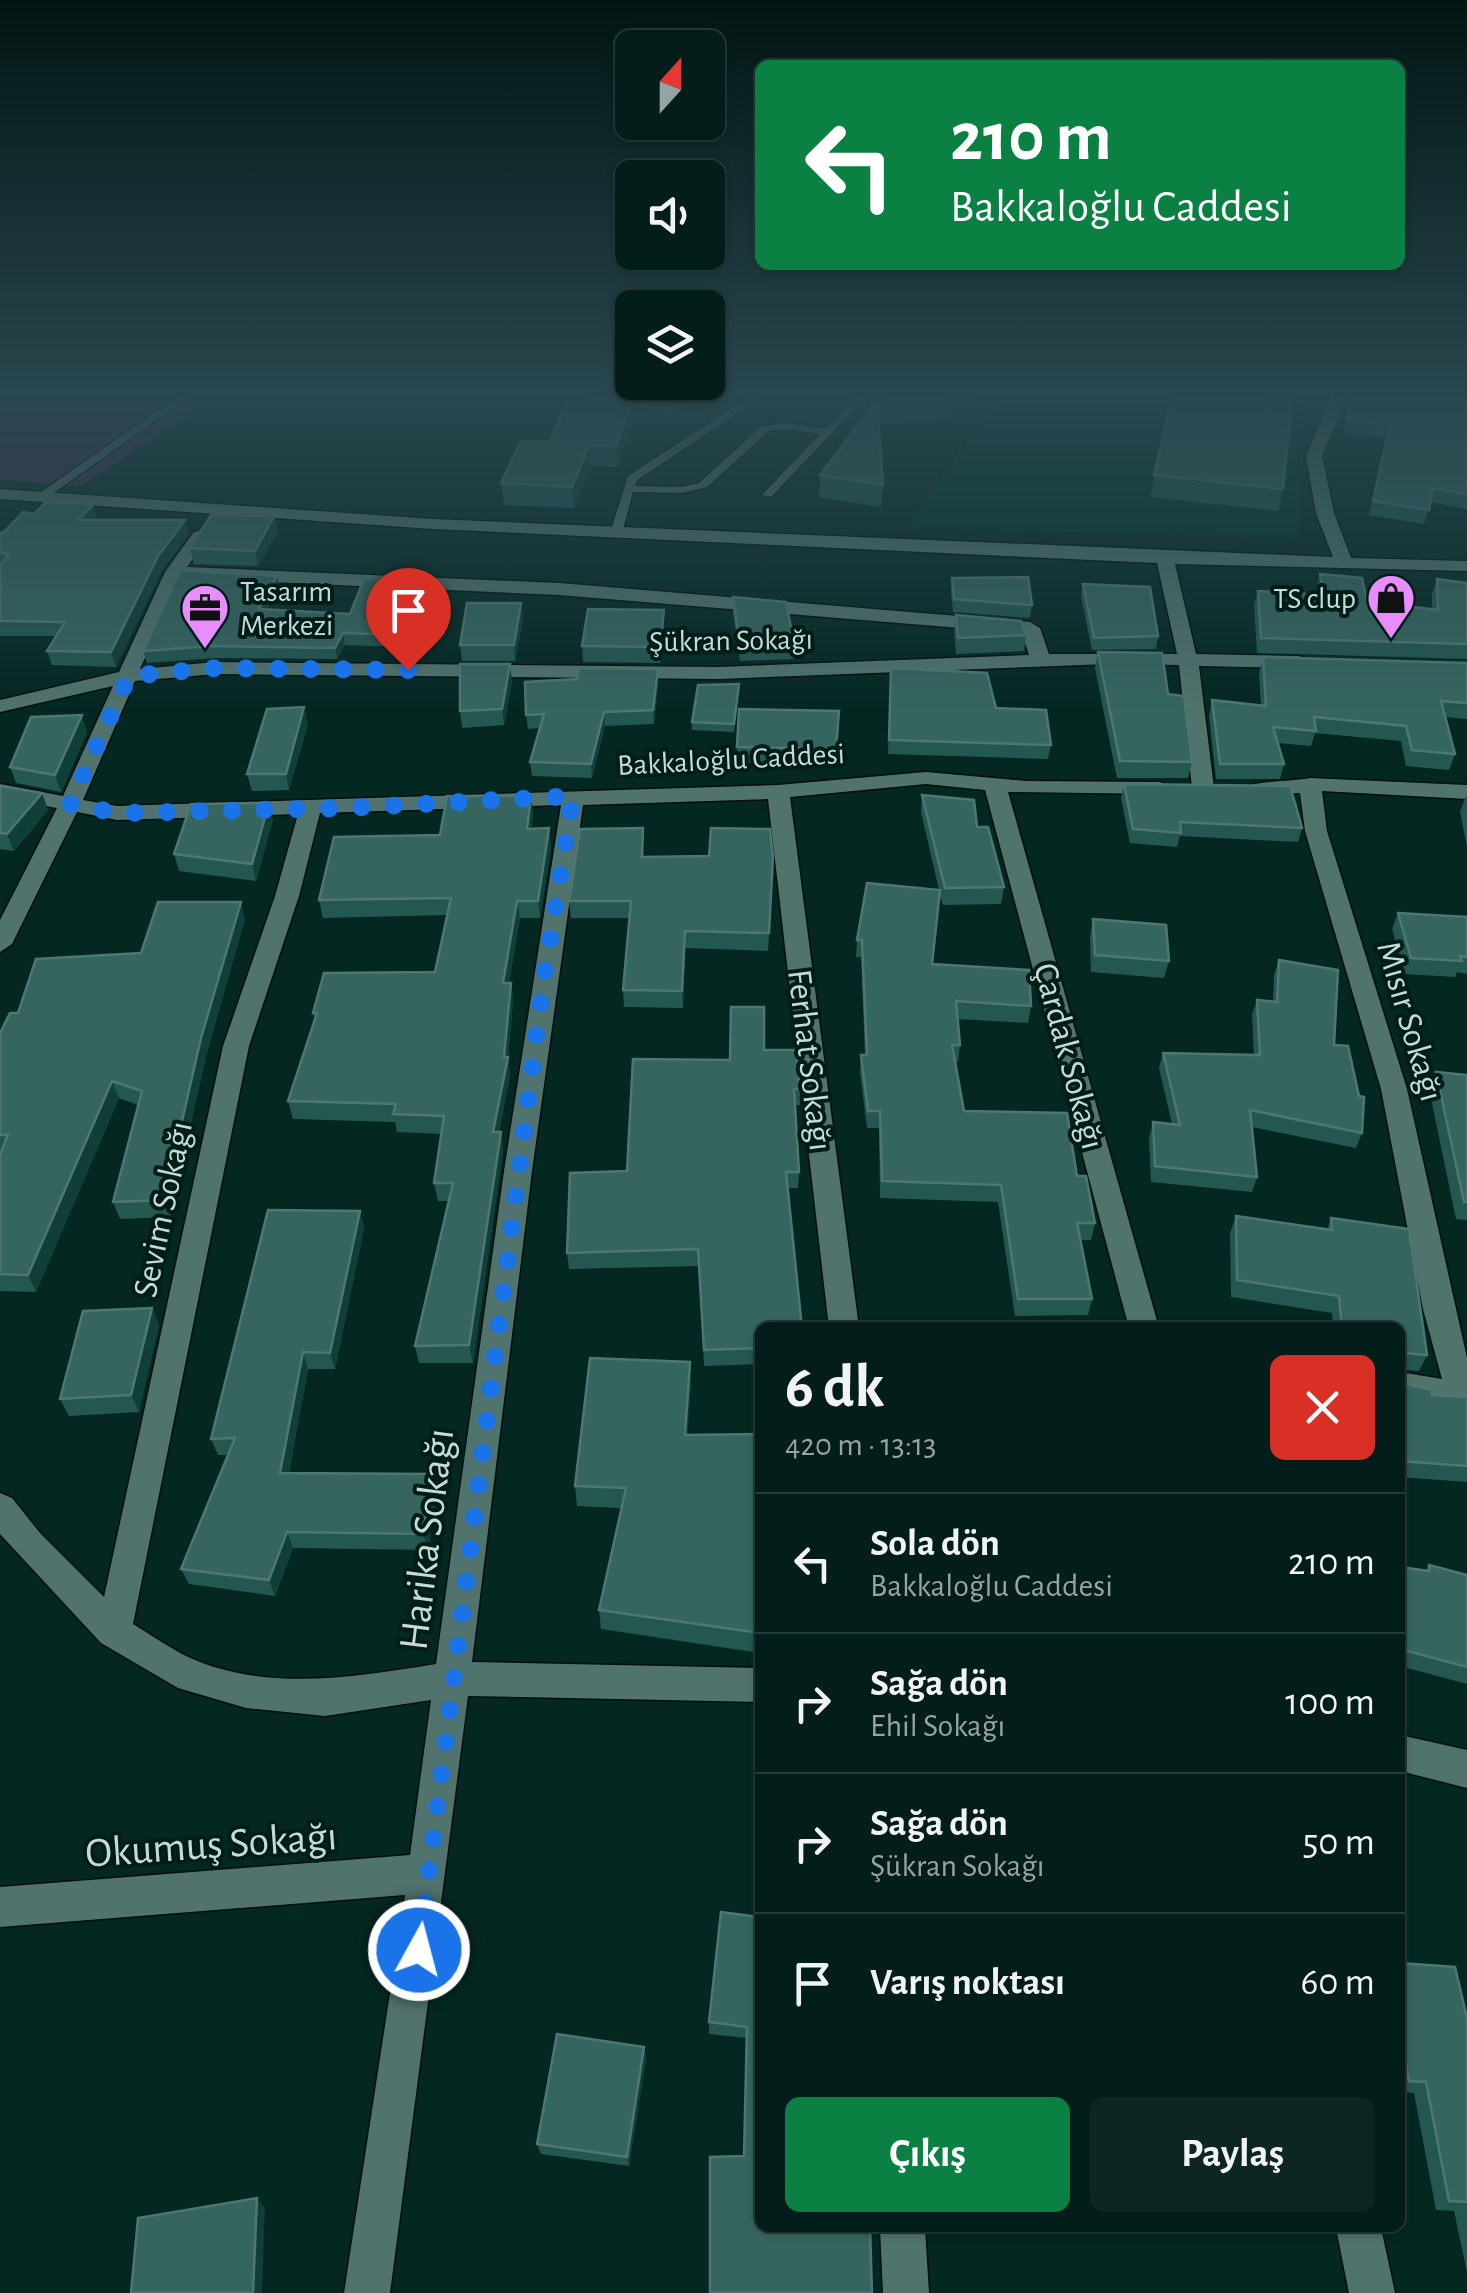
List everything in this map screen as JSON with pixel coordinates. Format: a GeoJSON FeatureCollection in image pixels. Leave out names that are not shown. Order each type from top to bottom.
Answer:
{"type":"FeatureCollection","features":[{"type":"Feature","properties":{"kind":"street"},"geometry":{"type":"LineString","coordinates":[[0,512],[21,514],[39,499]]}},
{"type":"Feature","properties":{"kind":"street"},"geometry":{"type":"LineString","coordinates":[[57,499],[616,533],[1345,565],[1467,566]]}},
{"type":"Feature","properties":{"kind":"street"},"geometry":{"type":"LineString","coordinates":[[1322,499],[1345,565]]}},
{"type":"Feature","properties":{"kind":"street"},"geometry":{"type":"LineString","coordinates":[[0,944],[70,804],[174,572],[200,536]]}},
{"type":"Feature","properties":{"kind":"street"},"geometry":{"type":"LineString","coordinates":[[1165,558],[1188,660],[1203,788]]}},
{"type":"Feature","properties":{"kind":"street"},"geometry":{"type":"LineString","coordinates":[[174,572],[558,589],[1030,628],[1040,661]]}},
{"type":"Feature","properties":{"kind":"street","name":"Şükran Sokağı"},"geometry":{"type":"LineString","coordinates":[[0,706],[129,676],[215,668],[718,673],[1040,661],[1321,663]]}},
{"type":"Feature","properties":{"kind":"street","name":"Bakkaloğlu Caddesi"},"geometry":{"type":"LineString","coordinates":[[0,791],[118,813],[778,792],[926,778],[995,785],[1284,790],[1310,784],[1467,792]]}},
{"type":"Feature","properties":{"kind":"street","name":"Mısır Sokağı"},"geometry":{"type":"LineString","coordinates":[[1310,784],[1316,831],[1394,1089],[1438,1309],[1464,1397],[1405,1386]]}},
{"type":"Feature","properties":{"kind":"street","name":"Çardak Sokağı"},"geometry":{"type":"LineString","coordinates":[[995,785],[1142,1322]]}},
{"type":"Feature","properties":{"kind":"street","name":"Ferhat Sokağı"},"geometry":{"type":"LineString","coordinates":[[778,792],[843,1322]]}},
{"type":"Feature","properties":{"kind":"street","name":"Harika Sokağı"},"geometry":{"type":"LineString","coordinates":[[367,2293],[409,2027],[542,991],[573,796]]}},
{"type":"Feature","properties":{"kind":"street","name":"Sevim Sokağı"},"geometry":{"type":"LineString","coordinates":[[114,1630],[236,1046],[286,896],[310,809]]}},
{"type":"Feature","properties":{"kind":"street"},"geometry":{"type":"LineString","coordinates":[[0,1508],[28,1544],[114,1630],[178,1670],[246,1691],[325,1699],[453,1679],[755,1685]]}},
{"type":"Feature","properties":{"kind":"street"},"geometry":{"type":"LineString","coordinates":[[1405,1754],[1467,1770]]}},
{"type":"Feature","properties":{"kind":"street","name":"Okumuş Sokağı"},"geometry":{"type":"LineString","coordinates":[[0,1907],[428,1873]]}},
{"type":"Feature","properties":{"kind":"street"},"geometry":{"type":"LineString","coordinates":[[903,2232],[906,2293]]}},
{"type":"Feature","properties":{"kind":"street"},"geometry":{"type":"LineString","coordinates":[[1360,2232],[1372,2293]]}},
{"type":"Feature","properties":{"kind":"lane"},"geometry":{"type":"LineString","coordinates":[[616,533],[626,499]]}},
{"type":"Feature","properties":{"kind":"shaded area"},"geometry":{"type":"Polygon","coordinates":[[[927,499],[1300,499],[1298,538],[907,528],[927,499]]]}},
{"type":"Feature","properties":{"kind":"building"},"geometry":{"type":"Polygon","coordinates":[[[1373,499],[1431,499],[1429,510],[1373,499]]]}},
{"type":"Feature","properties":{"kind":"building"},"geometry":{"type":"Polygon","coordinates":[[[46,502],[93,505],[78,520],[185,520],[158,556],[111,652],[47,651],[65,622],[0,621],[0,566],[9,554],[0,553],[0,533],[23,512],[34,514],[46,502]]]}},
{"type":"Feature","properties":{"kind":"building"},"geometry":{"type":"Polygon","coordinates":[[[211,515],[274,516],[255,551],[190,548],[211,515]]]}},
{"type":"Feature","properties":{"kind":"building"},"geometry":{"type":"Polygon","coordinates":[[[180,570],[277,576],[259,609],[350,614],[364,579],[408,580],[400,635],[343,633],[335,648],[212,646],[143,651],[180,570]]]}},
{"type":"Feature","properties":{"kind":"building"},"geometry":{"type":"Polygon","coordinates":[[[1320,574],[1362,578],[1367,601],[1438,610],[1437,579],[1467,583],[1467,644],[1261,638],[1258,591],[1324,595],[1320,574]]]}},
{"type":"Feature","properties":{"kind":"building"},"geometry":{"type":"Polygon","coordinates":[[[1028,577],[1032,605],[954,599],[952,578],[1028,577]]]}},
{"type":"Feature","properties":{"kind":"building"},"geometry":{"type":"Polygon","coordinates":[[[1083,584],[1150,587],[1158,636],[1094,638],[1083,584]]]}},
{"type":"Feature","properties":{"kind":"building"},"geometry":{"type":"Polygon","coordinates":[[[733,597],[786,602],[794,643],[740,645],[733,597]]]}},
{"type":"Feature","properties":{"kind":"building"},"geometry":{"type":"Polygon","coordinates":[[[467,603],[521,603],[514,645],[460,645],[467,603]]]}},
{"type":"Feature","properties":{"kind":"building"},"geometry":{"type":"Polygon","coordinates":[[[588,609],[664,610],[660,647],[582,646],[588,609]]]}},
{"type":"Feature","properties":{"kind":"building"},"geometry":{"type":"Polygon","coordinates":[[[956,615],[1021,621],[1026,635],[958,638],[956,615]]]}},
{"type":"Feature","properties":{"kind":"building"},"geometry":{"type":"Polygon","coordinates":[[[1098,652],[1162,653],[1168,694],[1184,696],[1192,762],[1120,761],[1098,652]]]}},
{"type":"Feature","properties":{"kind":"building"},"geometry":{"type":"Polygon","coordinates":[[[1263,657],[1467,663],[1467,703],[1441,701],[1455,754],[1412,750],[1406,726],[1314,717],[1316,731],[1273,727],[1284,764],[1220,764],[1212,700],[1266,706],[1263,657]]]}},
{"type":"Feature","properties":{"kind":"building"},"geometry":{"type":"Polygon","coordinates":[[[460,664],[510,664],[502,709],[460,711],[460,664]]]}},
{"type":"Feature","properties":{"kind":"building"},"geometry":{"type":"Polygon","coordinates":[[[579,668],[658,669],[653,710],[604,712],[591,764],[530,762],[544,714],[526,715],[525,682],[577,679],[579,668]]]}},
{"type":"Feature","properties":{"kind":"building"},"geometry":{"type":"Polygon","coordinates":[[[891,668],[987,673],[996,708],[1046,710],[1051,745],[889,740],[891,668]]]}},
{"type":"Feature","properties":{"kind":"building"},"geometry":{"type":"Polygon","coordinates":[[[739,684],[734,724],[692,722],[698,685],[739,684]]]}},
{"type":"Feature","properties":{"kind":"building"},"geometry":{"type":"Polygon","coordinates":[[[304,707],[286,774],[247,774],[267,709],[304,707]]]}},
{"type":"Feature","properties":{"kind":"building"},"geometry":{"type":"Polygon","coordinates":[[[739,709],[839,711],[836,749],[737,747],[739,709]]]}},
{"type":"Feature","properties":{"kind":"building"},"geometry":{"type":"Polygon","coordinates":[[[82,715],[55,775],[10,767],[31,717],[82,715]]]}},
{"type":"Feature","properties":{"kind":"building"},"geometry":{"type":"Polygon","coordinates":[[[1124,784],[1290,786],[1302,828],[1180,822],[1181,833],[1133,829],[1124,784]]]}},
{"type":"Feature","properties":{"kind":"building"},"geometry":{"type":"Polygon","coordinates":[[[0,786],[42,793],[7,834],[0,833],[0,786]]]}},
{"type":"Feature","properties":{"kind":"building"},"geometry":{"type":"Polygon","coordinates":[[[922,795],[974,800],[977,827],[988,827],[1004,887],[945,888],[922,795]]]}},
{"type":"Feature","properties":{"kind":"building"},"geometry":{"type":"Polygon","coordinates":[[[447,796],[531,796],[527,829],[549,828],[538,901],[517,901],[503,983],[511,983],[504,1057],[508,1057],[493,1132],[501,1132],[469,1345],[415,1346],[453,1183],[434,1183],[444,1116],[393,1114],[396,1104],[288,1101],[317,1013],[313,1013],[324,973],[435,972],[451,898],[319,900],[334,837],[440,835],[447,796]]]}},
{"type":"Feature","properties":{"kind":"building"},"geometry":{"type":"Polygon","coordinates":[[[269,803],[252,864],[174,854],[191,804],[269,803]]]}},
{"type":"Feature","properties":{"kind":"building"},"geometry":{"type":"Polygon","coordinates":[[[643,828],[642,857],[709,856],[711,828],[770,829],[773,856],[769,933],[685,931],[682,991],[623,990],[631,901],[569,901],[580,829],[643,828]]]}},
{"type":"Feature","properties":{"kind":"building"},"geometry":{"type":"Polygon","coordinates":[[[867,883],[940,890],[932,964],[1029,970],[1031,1006],[956,1001],[960,1045],[952,1045],[964,1111],[1067,1113],[1077,1176],[1086,1176],[1095,1223],[1077,1223],[1092,1299],[1018,1299],[1001,1185],[882,1181],[880,1111],[868,1111],[861,1055],[867,1055],[862,940],[857,940],[867,883]]]}},
{"type":"Feature","properties":{"kind":"building"},"geometry":{"type":"Polygon","coordinates":[[[158,902],[241,902],[201,1038],[164,1200],[113,1202],[142,1091],[112,1081],[28,1275],[0,1274],[0,1155],[8,1135],[0,1135],[0,1033],[10,1013],[18,1013],[36,959],[141,953],[158,902]]]}},
{"type":"Feature","properties":{"kind":"building"},"geometry":{"type":"Polygon","coordinates":[[[1398,913],[1467,917],[1467,957],[1460,956],[1462,961],[1411,958],[1398,913]]]}},
{"type":"Feature","properties":{"kind":"building"},"geometry":{"type":"Polygon","coordinates":[[[1093,919],[1166,925],[1169,961],[1095,955],[1093,919]]]}},
{"type":"Feature","properties":{"kind":"building"},"geometry":{"type":"Polygon","coordinates":[[[1279,960],[1338,970],[1334,1045],[1348,1046],[1359,1096],[1364,1097],[1362,1133],[1250,1110],[1257,1177],[1155,1166],[1153,1122],[1180,1125],[1163,1053],[1260,1055],[1257,1000],[1277,1002],[1279,960]]]}},
{"type":"Feature","properties":{"kind":"building"},"geometry":{"type":"Polygon","coordinates":[[[731,1007],[764,1007],[764,1050],[796,1050],[800,1089],[794,1089],[799,1172],[786,1172],[801,1322],[755,1322],[755,1348],[704,1350],[698,1249],[567,1253],[570,1173],[627,1171],[633,1059],[730,1060],[731,1007]]]}},
{"type":"Feature","properties":{"kind":"building"},"geometry":{"type":"Polygon","coordinates":[[[1436,1072],[1467,1075],[1467,1202],[1464,1202],[1436,1072]]]}},
{"type":"Feature","properties":{"kind":"building"},"geometry":{"type":"Polygon","coordinates":[[[268,1210],[360,1211],[330,1353],[303,1352],[280,1473],[433,1474],[423,1534],[287,1532],[269,1580],[181,1569],[235,1438],[211,1439],[268,1210]]]}},
{"type":"Feature","properties":{"kind":"building"},"geometry":{"type":"Polygon","coordinates":[[[1236,1216],[1332,1230],[1331,1218],[1409,1229],[1427,1355],[1406,1353],[1405,1384],[1405,1322],[1341,1322],[1339,1296],[1237,1280],[1236,1216]]]}},
{"type":"Feature","properties":{"kind":"building"},"geometry":{"type":"Polygon","coordinates":[[[152,1308],[131,1395],[60,1399],[83,1311],[152,1308]]]}},
{"type":"Feature","properties":{"kind":"building"},"geometry":{"type":"Polygon","coordinates":[[[590,1358],[690,1362],[685,1435],[755,1434],[755,1632],[599,1610],[626,1488],[575,1486],[590,1358]]]}},
{"type":"Feature","properties":{"kind":"building"},"geometry":{"type":"Polygon","coordinates":[[[1405,1384],[1432,1390],[1432,1395],[1467,1397],[1467,1466],[1405,1461],[1405,1384]]]}},
{"type":"Feature","properties":{"kind":"building"},"geometry":{"type":"Polygon","coordinates":[[[1429,1565],[1467,1575],[1467,1667],[1405,1650],[1405,1568],[1429,1571],[1429,1565]]]}},
{"type":"Feature","properties":{"kind":"building"},"geometry":{"type":"Polygon","coordinates":[[[721,1912],[755,1916],[755,2232],[870,2232],[872,2293],[710,2293],[710,2157],[744,2156],[747,2027],[709,2022],[721,1912]]]}},
{"type":"Feature","properties":{"kind":"building"},"geometry":{"type":"Polygon","coordinates":[[[1405,1963],[1455,1967],[1467,2018],[1467,2202],[1449,2201],[1426,2082],[1409,2081],[1405,2060],[1405,1963]]]}},
{"type":"Feature","properties":{"kind":"building"},"geometry":{"type":"Polygon","coordinates":[[[557,2034],[644,2047],[627,2157],[537,2144],[557,2034]]]}},
{"type":"Feature","properties":{"kind":"building"},"geometry":{"type":"Polygon","coordinates":[[[257,2198],[253,2293],[131,2293],[138,2218],[257,2198]]]}},
{"type":"Feature","properties":{"kind":"place","name":"TS clup"},"geometry":{"type":"Point","coordinates":[1391,640]}},
{"type":"Feature","properties":{"kind":"place","name":"Tasarım Merkezi"},"geometry":{"type":"Point","coordinates":[205,650]}},
{"type":"Feature","properties":{"kind":"route"},"geometry":{"type":"LineString","coordinates":[[408,670],[215,668],[129,676],[70,804],[118,813],[346,808],[573,796],[542,991],[419,1950]]}}]}
